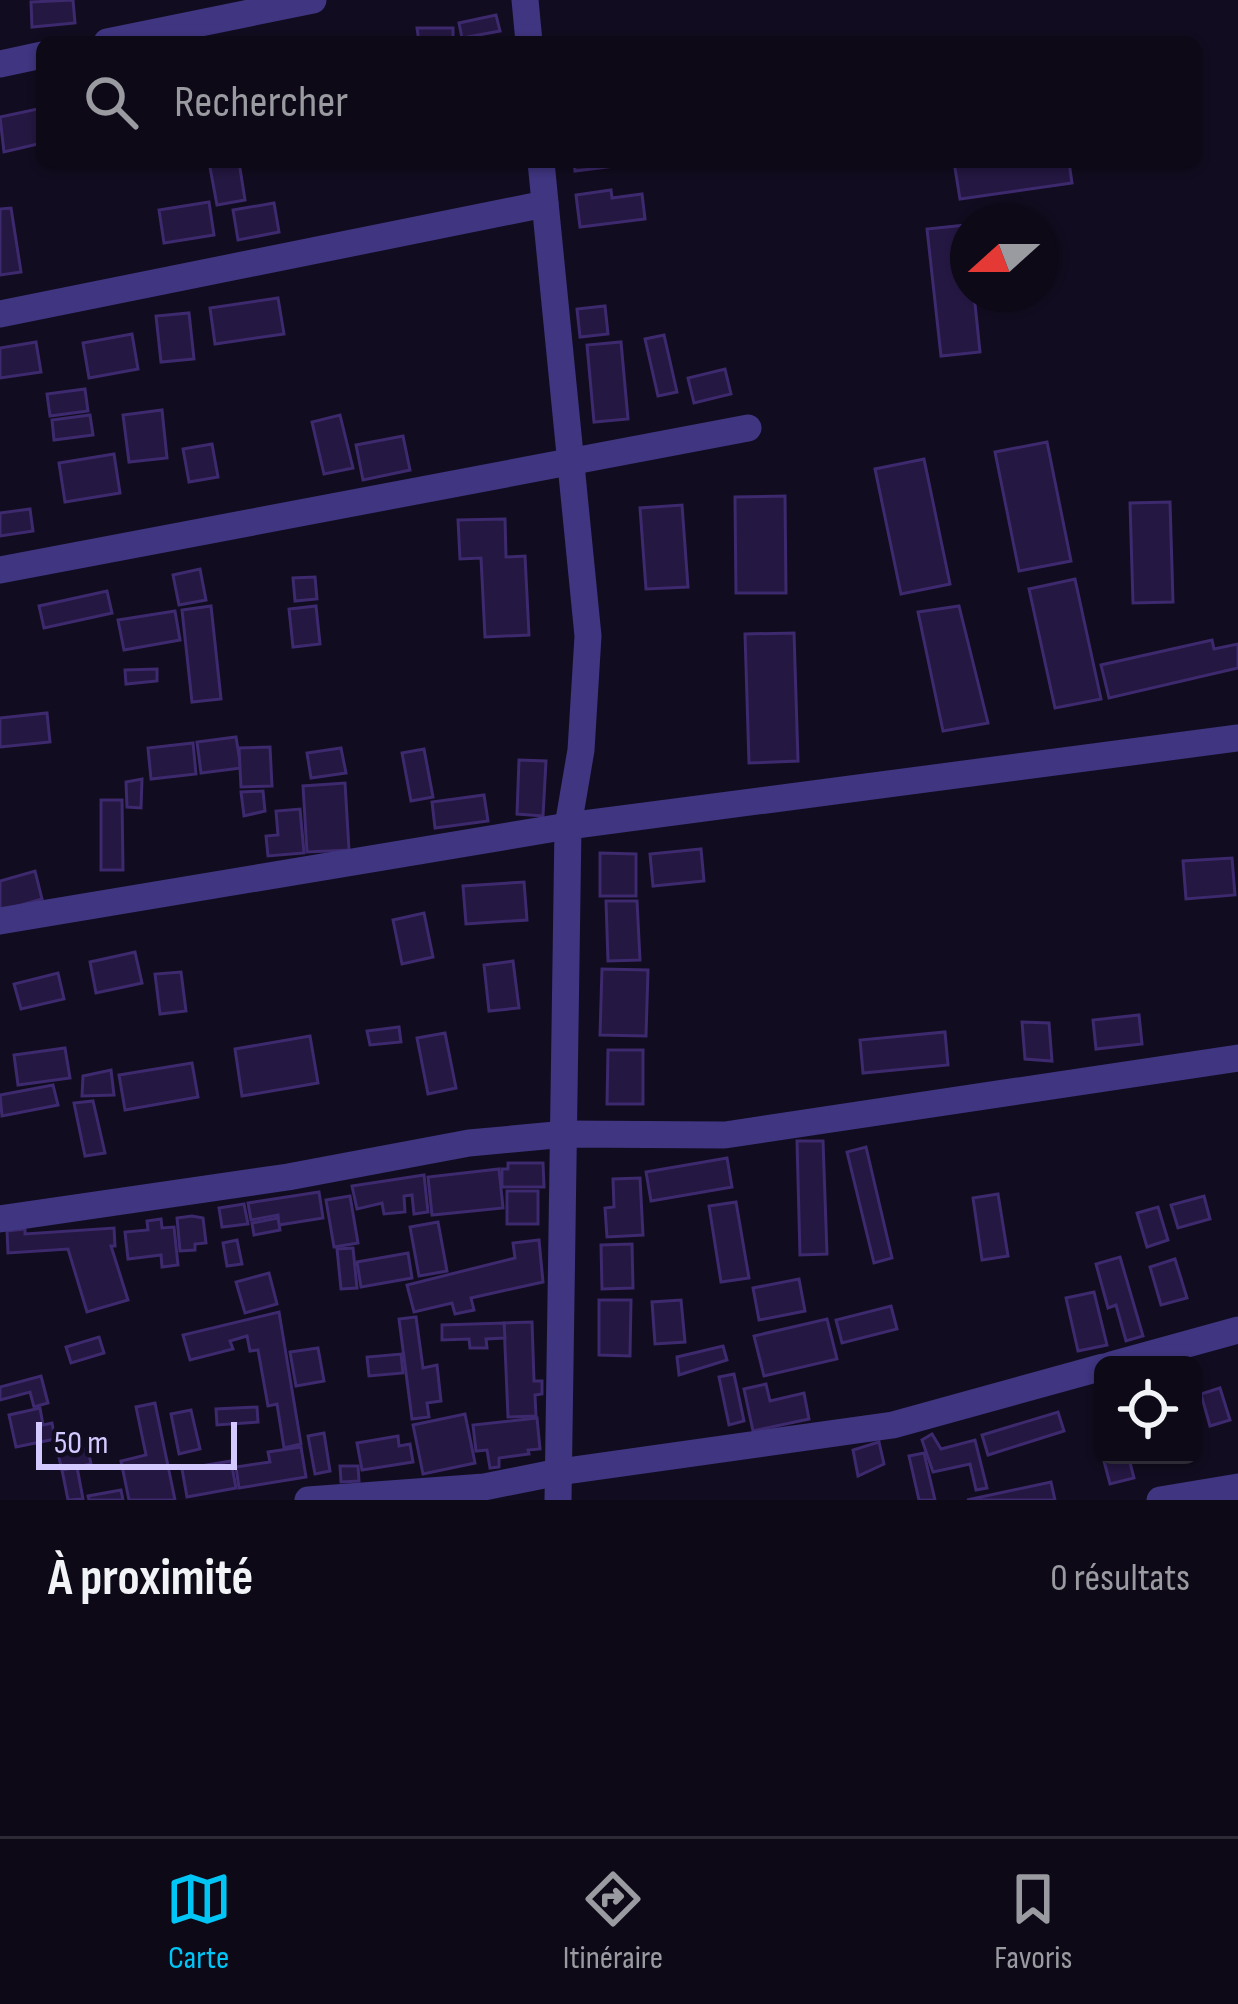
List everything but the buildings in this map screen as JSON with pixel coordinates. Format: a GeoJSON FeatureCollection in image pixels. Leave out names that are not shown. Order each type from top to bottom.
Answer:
{"type":"FeatureCollection","features":[{"type":"Feature","properties":{"kind":"street"},"geometry":{"type":"LineString","coordinates":[[137,36],[314,0]]}},
{"type":"Feature","properties":{"kind":"street"},"geometry":{"type":"LineString","coordinates":[[525,0],[528,36]]}},
{"type":"Feature","properties":{"kind":"street"},"geometry":{"type":"LineString","coordinates":[[0,64],[36,56]]}},
{"type":"Feature","properties":{"kind":"street"},"geometry":{"type":"LineString","coordinates":[[542,168],[588,636],[581,750],[568,826],[558,1486]]}},
{"type":"Feature","properties":{"kind":"street"},"geometry":{"type":"LineString","coordinates":[[0,314],[545,204]]}},
{"type":"Feature","properties":{"kind":"street"},"geometry":{"type":"LineString","coordinates":[[0,570],[748,428]]}},
{"type":"Feature","properties":{"kind":"street"},"geometry":{"type":"LineString","coordinates":[[0,921],[568,826],[1238,738]]}},
{"type":"Feature","properties":{"kind":"street"},"geometry":{"type":"LineString","coordinates":[[0,1219],[288,1177],[469,1143],[566,1134],[724,1135],[1238,1058]]}},
{"type":"Feature","properties":{"kind":"street"},"geometry":{"type":"LineString","coordinates":[[1143,1356],[1238,1330]]}},
{"type":"Feature","properties":{"kind":"street"},"geometry":{"type":"LineString","coordinates":[[308,1500],[558,1486],[893,1425],[1094,1370]]}},
{"type":"Feature","properties":{"kind":"street"},"geometry":{"type":"LineString","coordinates":[[1160,1500],[1238,1487]]}}]}
